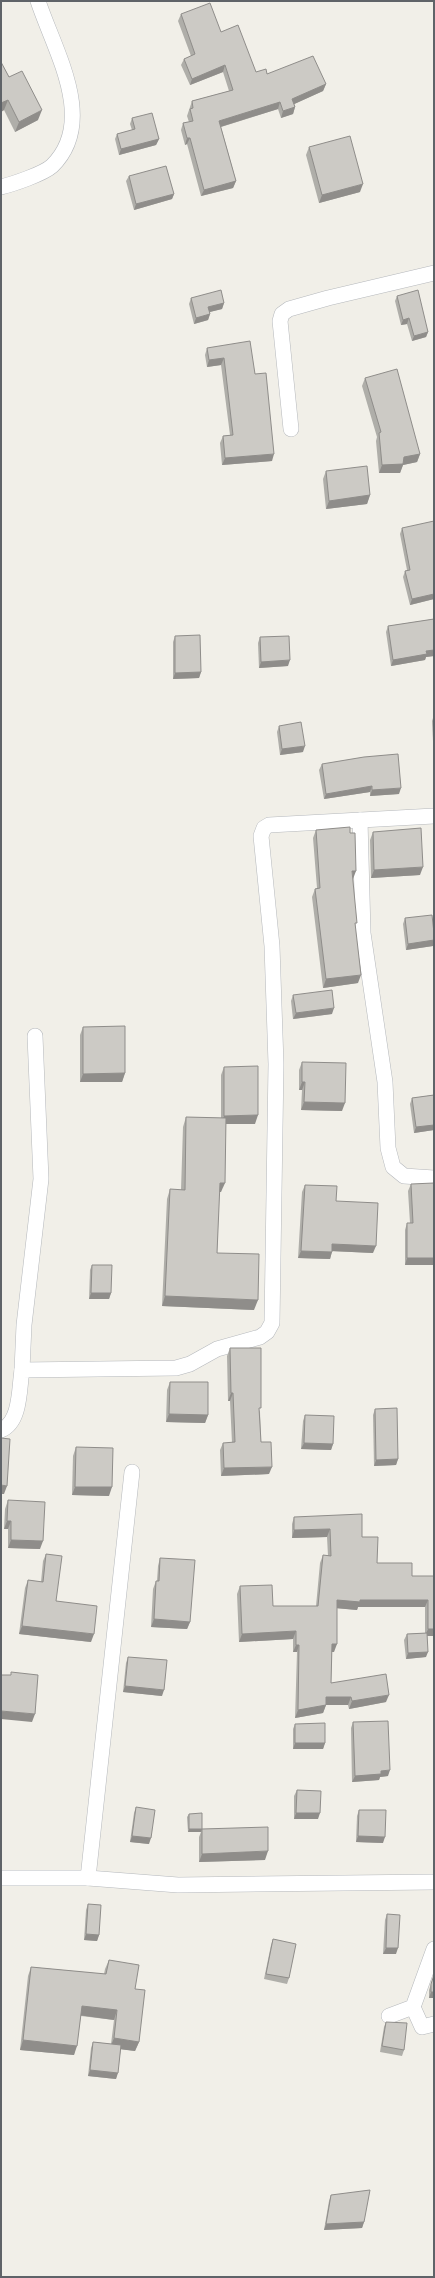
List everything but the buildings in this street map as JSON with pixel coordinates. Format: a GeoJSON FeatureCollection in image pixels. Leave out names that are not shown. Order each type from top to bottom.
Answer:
{"type":"FeatureCollection","features":[{"type":"Feature","properties":{"kind":"street"},"geometry":{"type":"LineString","coordinates":[[1,187],[50,167],[65,150],[73,126],[73,111],[62,61],[47,28],[38,1]]}},
{"type":"Feature","properties":{"kind":"street"},"geometry":{"type":"LineString","coordinates":[[291,430],[280,322],[282,314],[288,309],[434,273]]}},
{"type":"Feature","properties":{"kind":"street"},"geometry":{"type":"LineString","coordinates":[[22,1370],[176,1368],[190,1364],[217,1349],[260,1337],[267,1332],[272,1323],[276,1064],[272,946],[261,836],[264,828],[269,825],[434,816]]}},
{"type":"Feature","properties":{"kind":"street"},"geometry":{"type":"LineString","coordinates":[[360,820],[363,933],[385,1082],[388,1148],[393,1167],[404,1176],[434,1178]]}},
{"type":"Feature","properties":{"kind":"street"},"geometry":{"type":"LineString","coordinates":[[1,1430],[7,1428],[14,1418],[22,1370],[24,1325],[41,1178],[35,1036]]}},
{"type":"Feature","properties":{"kind":"street"},"geometry":{"type":"LineString","coordinates":[[88,1878],[132,1472]]}},
{"type":"Feature","properties":{"kind":"street"},"geometry":{"type":"LineString","coordinates":[[1,1878],[88,1878],[178,1885],[325,1885],[434,1882]]}},
{"type":"Feature","properties":{"kind":"street"},"geometry":{"type":"LineString","coordinates":[[434,1950],[413,2007],[422,2027],[434,2024]]}},
{"type":"Feature","properties":{"kind":"street"},"geometry":{"type":"LineString","coordinates":[[389,2016],[413,2007]]}}]}
